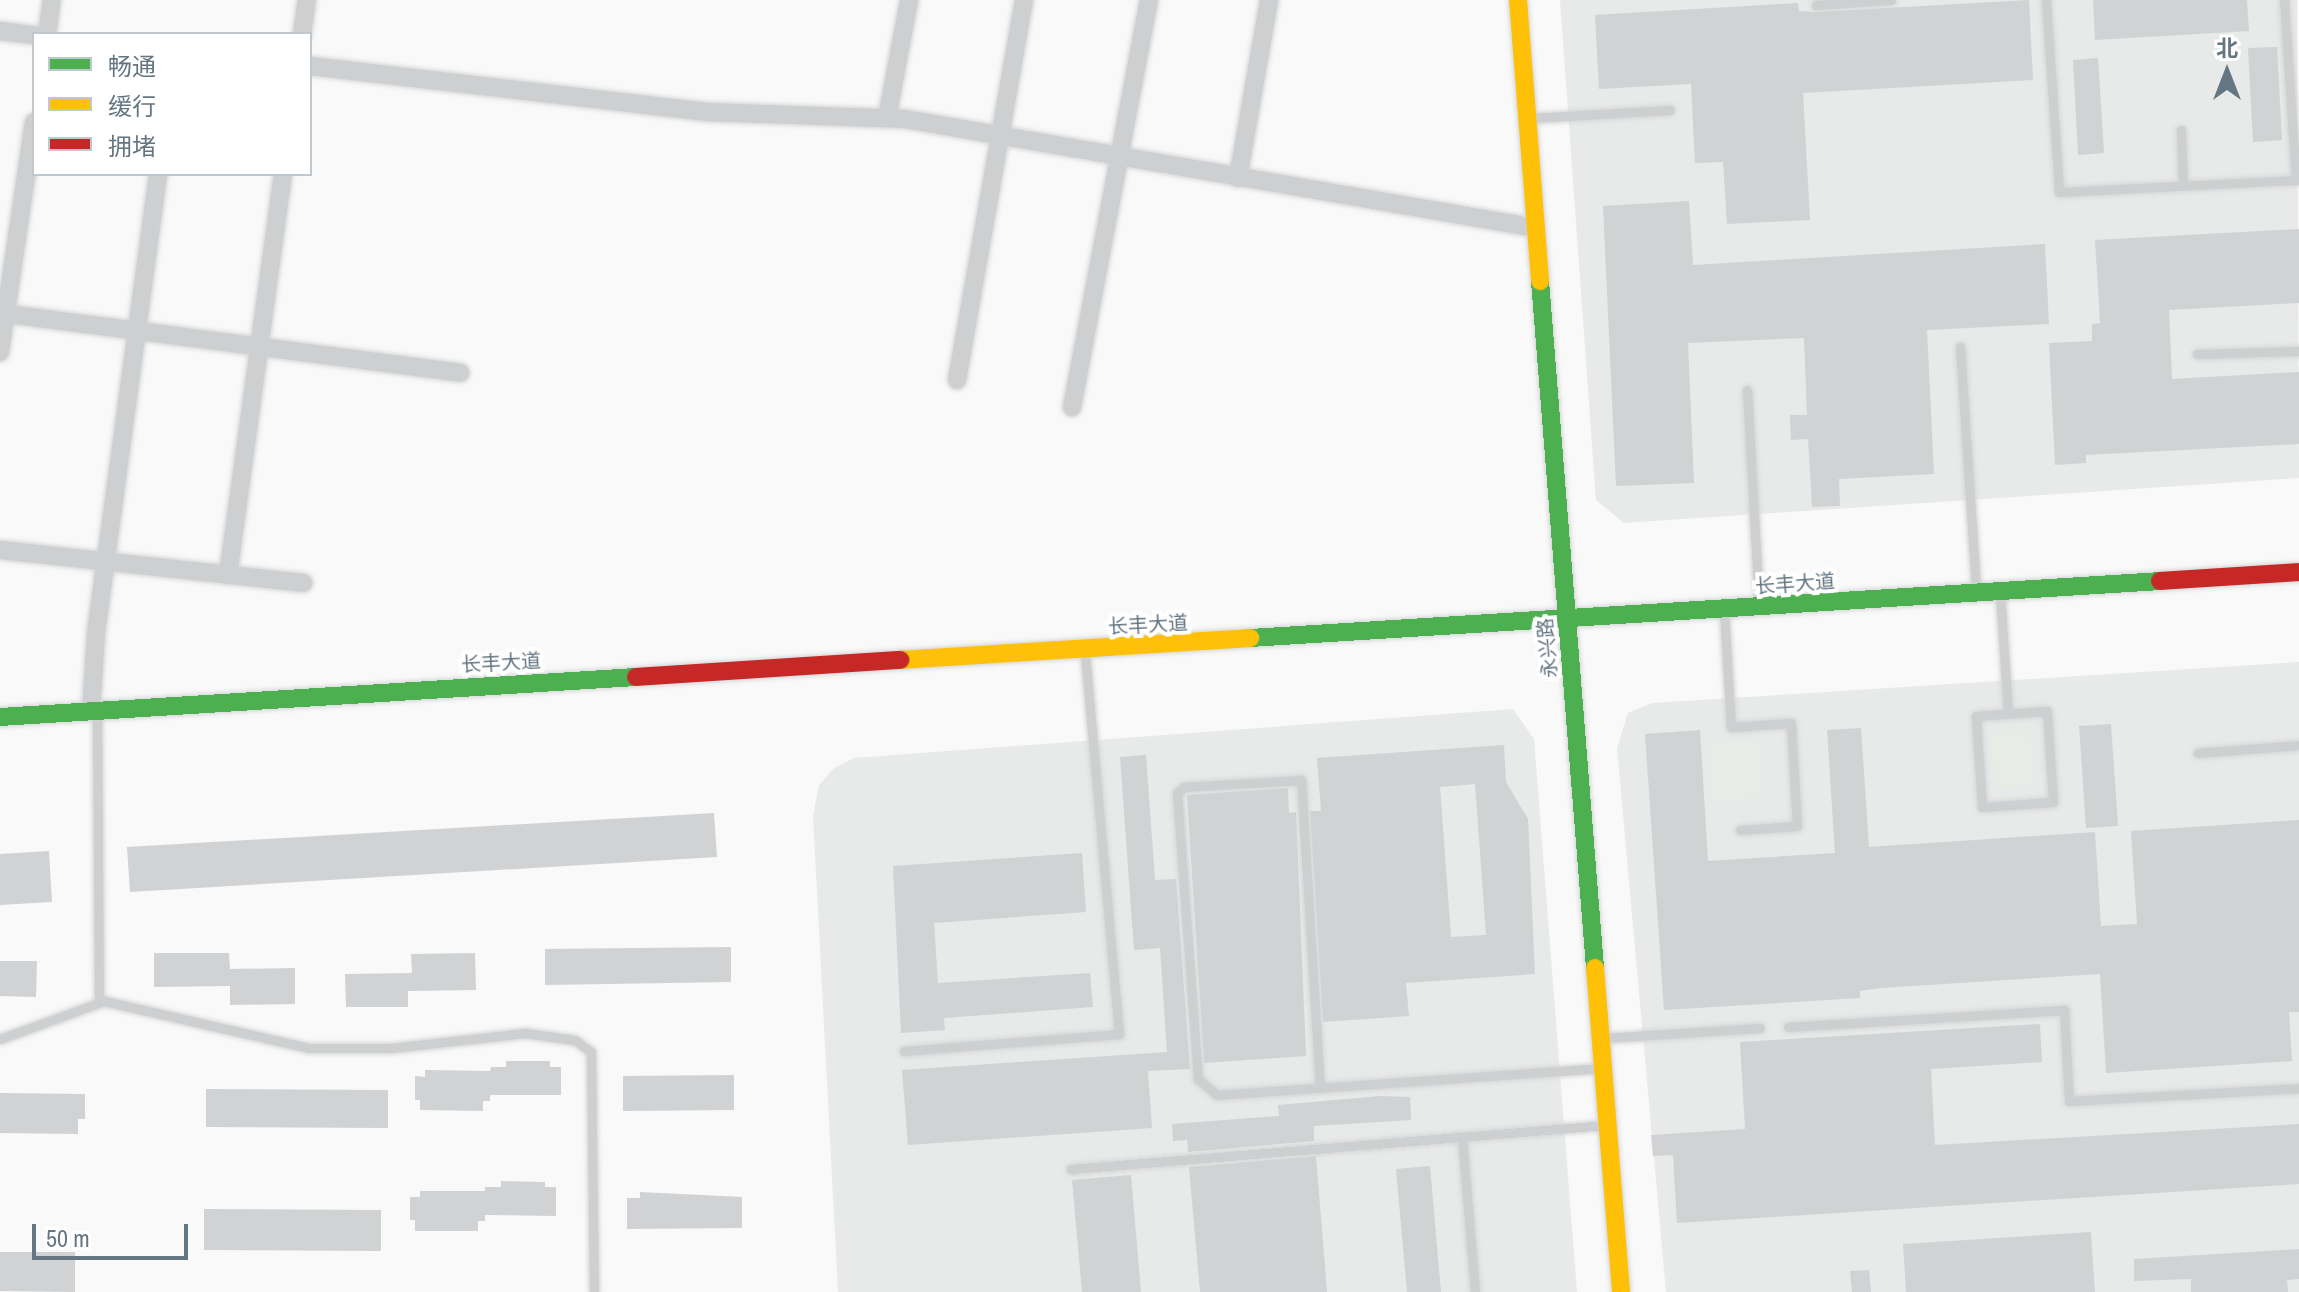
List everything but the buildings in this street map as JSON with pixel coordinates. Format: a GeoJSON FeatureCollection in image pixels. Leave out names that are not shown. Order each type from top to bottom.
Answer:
{"type":"FeatureCollection","features":[{"type":"Feature","properties":{"kind":"main road","name":"永兴路"},"geometry":{"type":"LineString","coordinates":[[1518,0],[1621,1292]]}},
{"type":"Feature","properties":{"kind":"main road","name":"长丰大道"},"geometry":{"type":"LineString","coordinates":[[0,717],[1567,621],[2299,572]]}},
{"type":"Feature","properties":{"kind":"street"},"geometry":{"type":"LineString","coordinates":[[47,32],[52,0]]}},
{"type":"Feature","properties":{"kind":"street"},"geometry":{"type":"LineString","coordinates":[[302,32],[307,0]]}},
{"type":"Feature","properties":{"kind":"street"},"geometry":{"type":"LineString","coordinates":[[887,118],[909,0]]}},
{"type":"Feature","properties":{"kind":"street"},"geometry":{"type":"LineString","coordinates":[[957,380],[1024,0]]}},
{"type":"Feature","properties":{"kind":"street"},"geometry":{"type":"LineString","coordinates":[[1072,407],[1149,0]]}},
{"type":"Feature","properties":{"kind":"street"},"geometry":{"type":"LineString","coordinates":[[1238,178],[1269,0]]}},
{"type":"Feature","properties":{"kind":"street"},"geometry":{"type":"LineString","coordinates":[[0,31],[32,35]]}},
{"type":"Feature","properties":{"kind":"street"},"geometry":{"type":"LineString","coordinates":[[312,66],[709,112],[887,118],[1536,228]]}},
{"type":"Feature","properties":{"kind":"street"},"geometry":{"type":"LineString","coordinates":[[0,352],[3,314],[32,134]]}},
{"type":"Feature","properties":{"kind":"street"},"geometry":{"type":"LineString","coordinates":[[94,710],[105,562],[158,176]]}},
{"type":"Feature","properties":{"kind":"street"},"geometry":{"type":"LineString","coordinates":[[228,575],[283,176]]}},
{"type":"Feature","properties":{"kind":"street"},"geometry":{"type":"LineString","coordinates":[[3,314],[460,373]]}},
{"type":"Feature","properties":{"kind":"street"},"geometry":{"type":"LineString","coordinates":[[0,550],[303,583]]}},
{"type":"Feature","properties":{"kind":"lane"},"geometry":{"type":"LineString","coordinates":[[1816,5],[1891,0]]}},
{"type":"Feature","properties":{"kind":"lane"},"geometry":{"type":"LineString","coordinates":[[2046,0],[2059,192],[2297,180],[2284,0]]}},
{"type":"Feature","properties":{"kind":"lane"},"geometry":{"type":"LineString","coordinates":[[1527,118],[1670,110]]}},
{"type":"Feature","properties":{"kind":"lane"},"geometry":{"type":"LineString","coordinates":[[2181,130],[2183,186]]}},
{"type":"Feature","properties":{"kind":"lane"},"geometry":{"type":"LineString","coordinates":[[1960,347],[1976,593]]}},
{"type":"Feature","properties":{"kind":"lane"},"geometry":{"type":"LineString","coordinates":[[2197,354],[2299,351]]}},
{"type":"Feature","properties":{"kind":"lane"},"geometry":{"type":"LineString","coordinates":[[1747,390],[1760,607]]}},
{"type":"Feature","properties":{"kind":"lane"},"geometry":{"type":"LineString","coordinates":[[2000,591],[2008,714]]}},
{"type":"Feature","properties":{"kind":"lane"},"geometry":{"type":"LineString","coordinates":[[1724,610],[1731,727],[1791,723],[1797,826],[1740,830]]}},
{"type":"Feature","properties":{"kind":"lane"},"geometry":{"type":"LineString","coordinates":[[904,1051],[1119,1034],[1085,650]]}},
{"type":"Feature","properties":{"kind":"lane"},"geometry":{"type":"LineString","coordinates":[[94,710],[99,1002]]}},
{"type":"Feature","properties":{"kind":"lane"},"geometry":{"type":"LineString","coordinates":[[2047,711],[2053,802],[1982,807],[1976,716],[2008,714],[2047,711]]}},
{"type":"Feature","properties":{"kind":"lane"},"geometry":{"type":"LineString","coordinates":[[2198,753],[2299,745]]}},
{"type":"Feature","properties":{"kind":"lane"},"geometry":{"type":"LineString","coordinates":[[1320,1088],[1301,780],[1184,787],[1177,793],[1198,1079],[1217,1095],[1320,1088],[1603,1068]]}},
{"type":"Feature","properties":{"kind":"lane"},"geometry":{"type":"LineString","coordinates":[[0,1039],[99,1002],[144,1007],[310,1048],[391,1048],[525,1033],[575,1040],[591,1052],[594,1292]]}},
{"type":"Feature","properties":{"kind":"lane"},"geometry":{"type":"LineString","coordinates":[[1788,1027],[2064,1010],[2069,1101],[2299,1088]]}},
{"type":"Feature","properties":{"kind":"lane"},"geometry":{"type":"LineString","coordinates":[[1600,1038],[1760,1028]]}},
{"type":"Feature","properties":{"kind":"lane"},"geometry":{"type":"LineString","coordinates":[[1071,1169],[1607,1125]]}},
{"type":"Feature","properties":{"kind":"lane"},"geometry":{"type":"LineString","coordinates":[[1462,1137],[1475,1292]]}},
{"type":"Feature","properties":{"kind":"shaded area"},"geometry":{"type":"Polygon","coordinates":[[[1560,0],[2297,0],[2299,478],[1624,523],[1596,500],[1560,0]]]}},
{"type":"Feature","properties":{"kind":"shaded area"},"geometry":{"type":"Polygon","coordinates":[[[2299,662],[2299,1292],[1666,1292],[1617,748],[1628,713],[1652,703],[2299,662]]]}},
{"type":"Feature","properties":{"kind":"shaded area"},"geometry":{"type":"Polygon","coordinates":[[[1513,709],[1534,739],[1577,1292],[838,1292],[813,816],[819,785],[833,769],[854,758],[1513,709]]]}},
{"type":"Feature","properties":{"kind":"shaded area"},"geometry":{"type":"Polygon","coordinates":[[[2030,729],[2033,786],[1995,789],[1991,732],[2030,729]]]}},
{"type":"Feature","properties":{"kind":"shaded area"},"geometry":{"type":"Polygon","coordinates":[[[1763,741],[1767,798],[1713,801],[1709,744],[1763,741]]]}},
{"type":"Feature","properties":{"kind":"traffic: fast"},"geometry":{"type":"LineString","coordinates":[[1540,281],[1595,968]]}},
{"type":"Feature","properties":{"kind":"traffic: fast"},"geometry":{"type":"LineString","coordinates":[[1250,638],[2160,581]]}},
{"type":"Feature","properties":{"kind":"traffic: fast"},"geometry":{"type":"LineString","coordinates":[[0,717],[636,677]]}},
{"type":"Feature","properties":{"kind":"traffic: slow"},"geometry":{"type":"LineString","coordinates":[[1518,0],[1540,281]]}},
{"type":"Feature","properties":{"kind":"traffic: slow"},"geometry":{"type":"LineString","coordinates":[[900,660],[1250,638]]}},
{"type":"Feature","properties":{"kind":"traffic: slow"},"geometry":{"type":"LineString","coordinates":[[1595,968],[1621,1292]]}},
{"type":"Feature","properties":{"kind":"traffic: jam"},"geometry":{"type":"LineString","coordinates":[[2160,581],[2299,572]]}},
{"type":"Feature","properties":{"kind":"traffic: jam"},"geometry":{"type":"LineString","coordinates":[[636,677],[900,660]]}}]}
